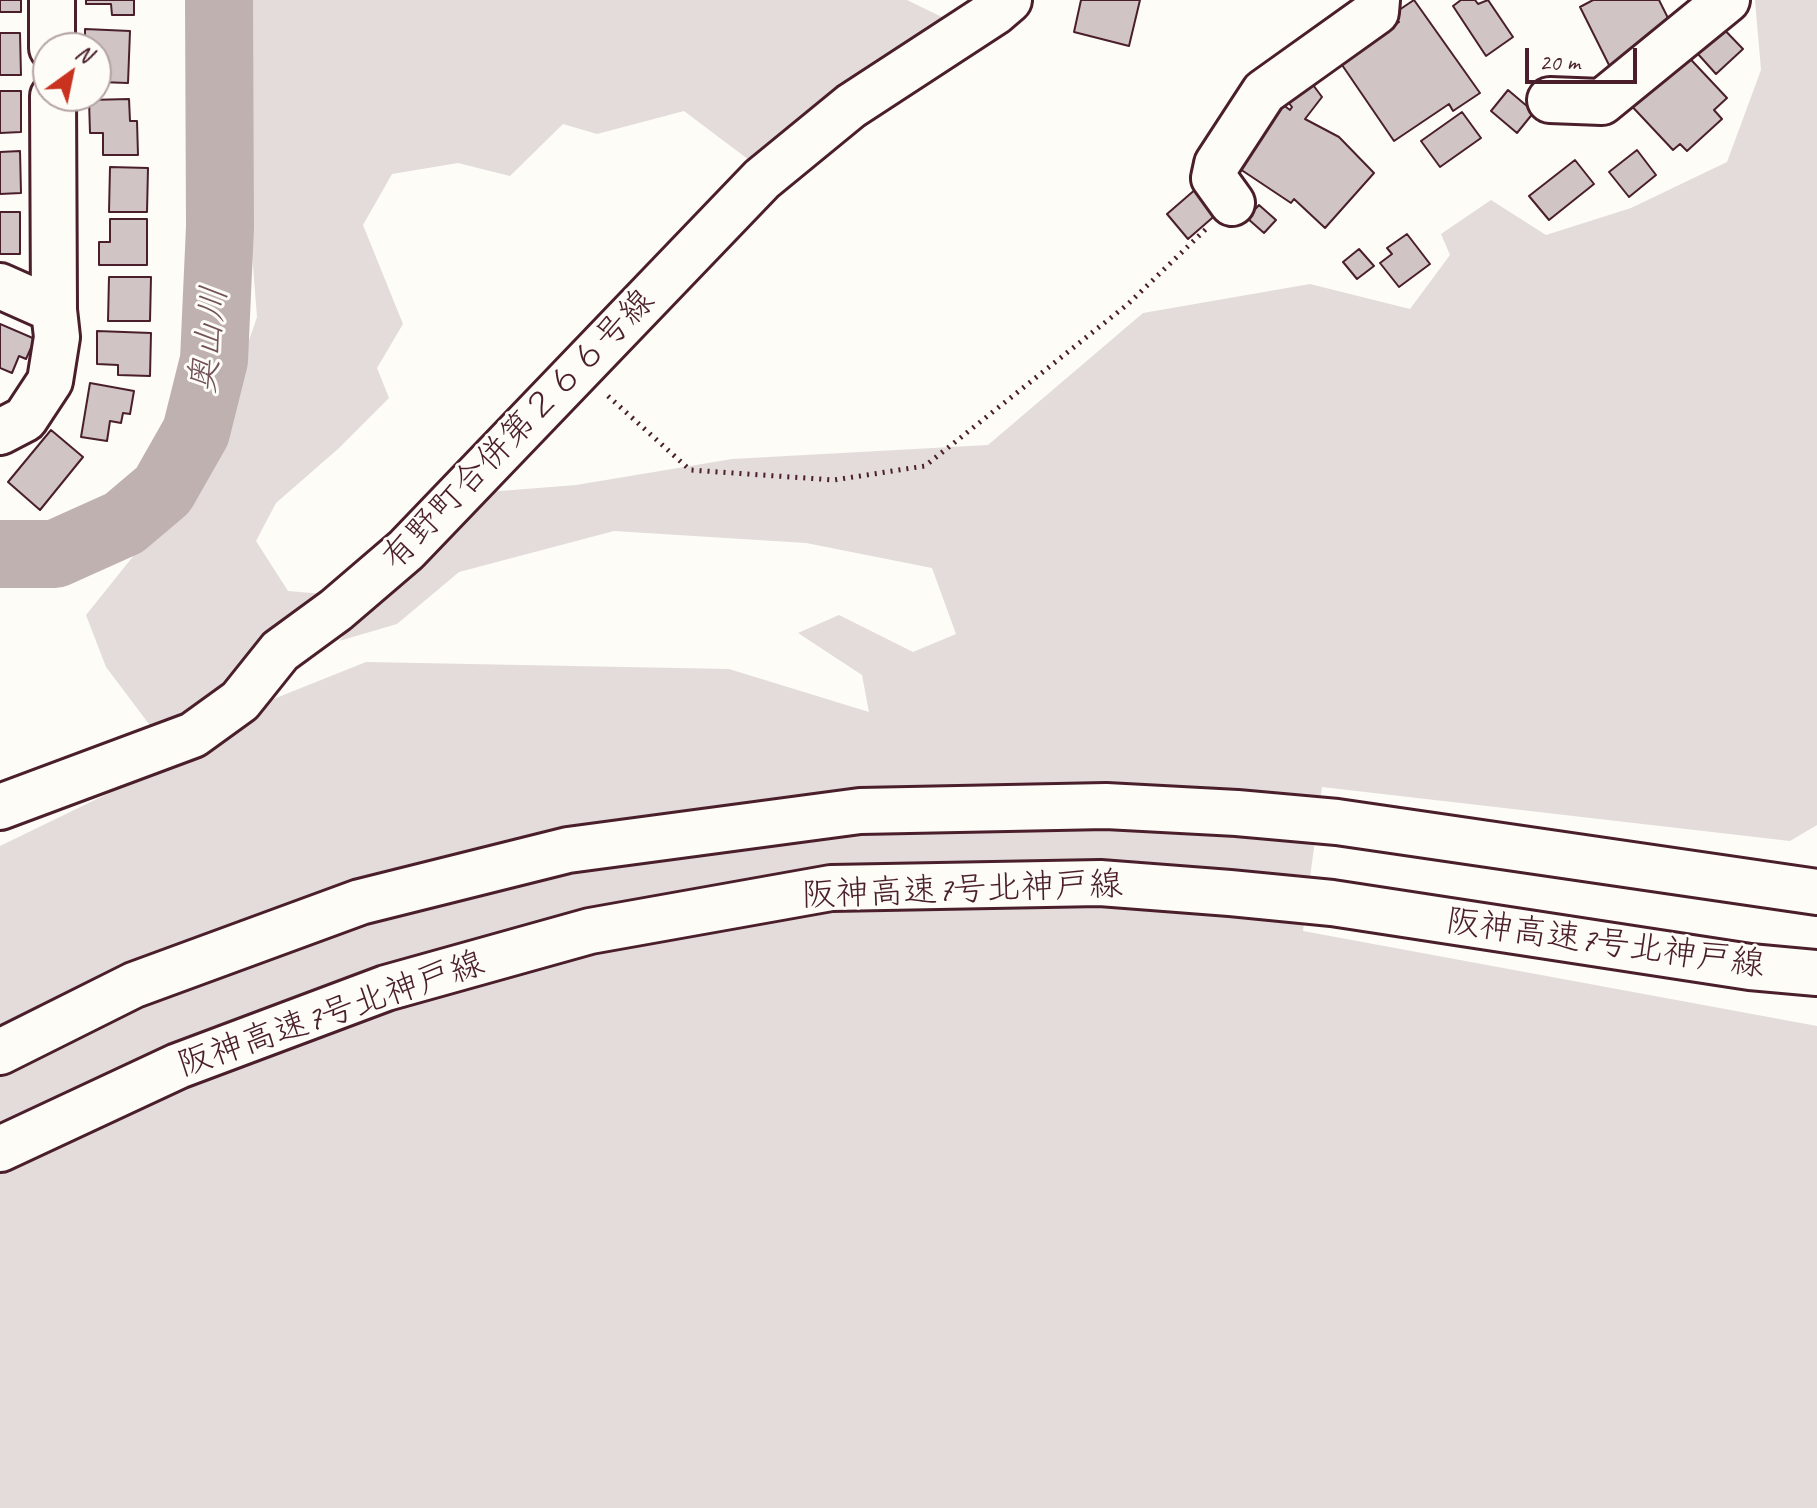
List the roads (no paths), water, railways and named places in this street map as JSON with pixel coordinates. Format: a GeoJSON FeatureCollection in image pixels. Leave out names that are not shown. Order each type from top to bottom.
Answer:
{"type":"FeatureCollection","features":[{"type":"Feature","properties":{"kind":"main road"},"geometry":{"type":"LineString","coordinates":[[52,0],[52,32]]}},
{"type":"Feature","properties":{"kind":"main road","name":"有野町合併第２６６号線"},"geometry":{"type":"LineString","coordinates":[[0,807],[193,735],[240,701],[280,651],[336,610],[406,550],[762,179],[851,106],[1009,0]]}},
{"type":"Feature","properties":{"kind":"main road"},"geometry":{"type":"LineString","coordinates":[[1550,100],[1602,102],[1727,0]]}},
{"type":"Feature","properties":{"kind":"main road"},"geometry":{"type":"LineString","coordinates":[[1232,203],[1214,178],[1217,164],[1264,92],[1381,4]]}},
{"type":"Feature","properties":{"kind":"main road"},"geometry":{"type":"LineString","coordinates":[[0,432],[25,419],[50,381],[57,337],[54,310],[53,112]]}},
{"type":"Feature","properties":{"kind":"main road"},"geometry":{"type":"LineString","coordinates":[[0,286],[54,310]]}},
{"type":"Feature","properties":{"kind":"main road"},"geometry":{"type":"LineString","coordinates":[[0,1052],[134,985],[360,902],[568,850],[860,811],[1106,806],[1237,813],[1337,822],[1817,892]]}},
{"type":"Feature","properties":{"kind":"main road","name":"阪神高速7号北神戸線"},"geometry":{"type":"LineString","coordinates":[[0,1149],[178,1066],[386,988],[605,928],[831,888],[1100,883],[1332,903],[1750,967],[1817,973]]}},
{"type":"Feature","properties":{"kind":"main road"},"geometry":{"type":"LineString","coordinates":[[1332,903],[1817,1000]]}},
{"type":"Feature","properties":{"kind":"waterway","name":"奥山川"},"geometry":{"type":"LineString","coordinates":[[0,554],[55,554],[124,523],[163,490],[196,432],[214,360],[220,227],[219,0]]}}]}
